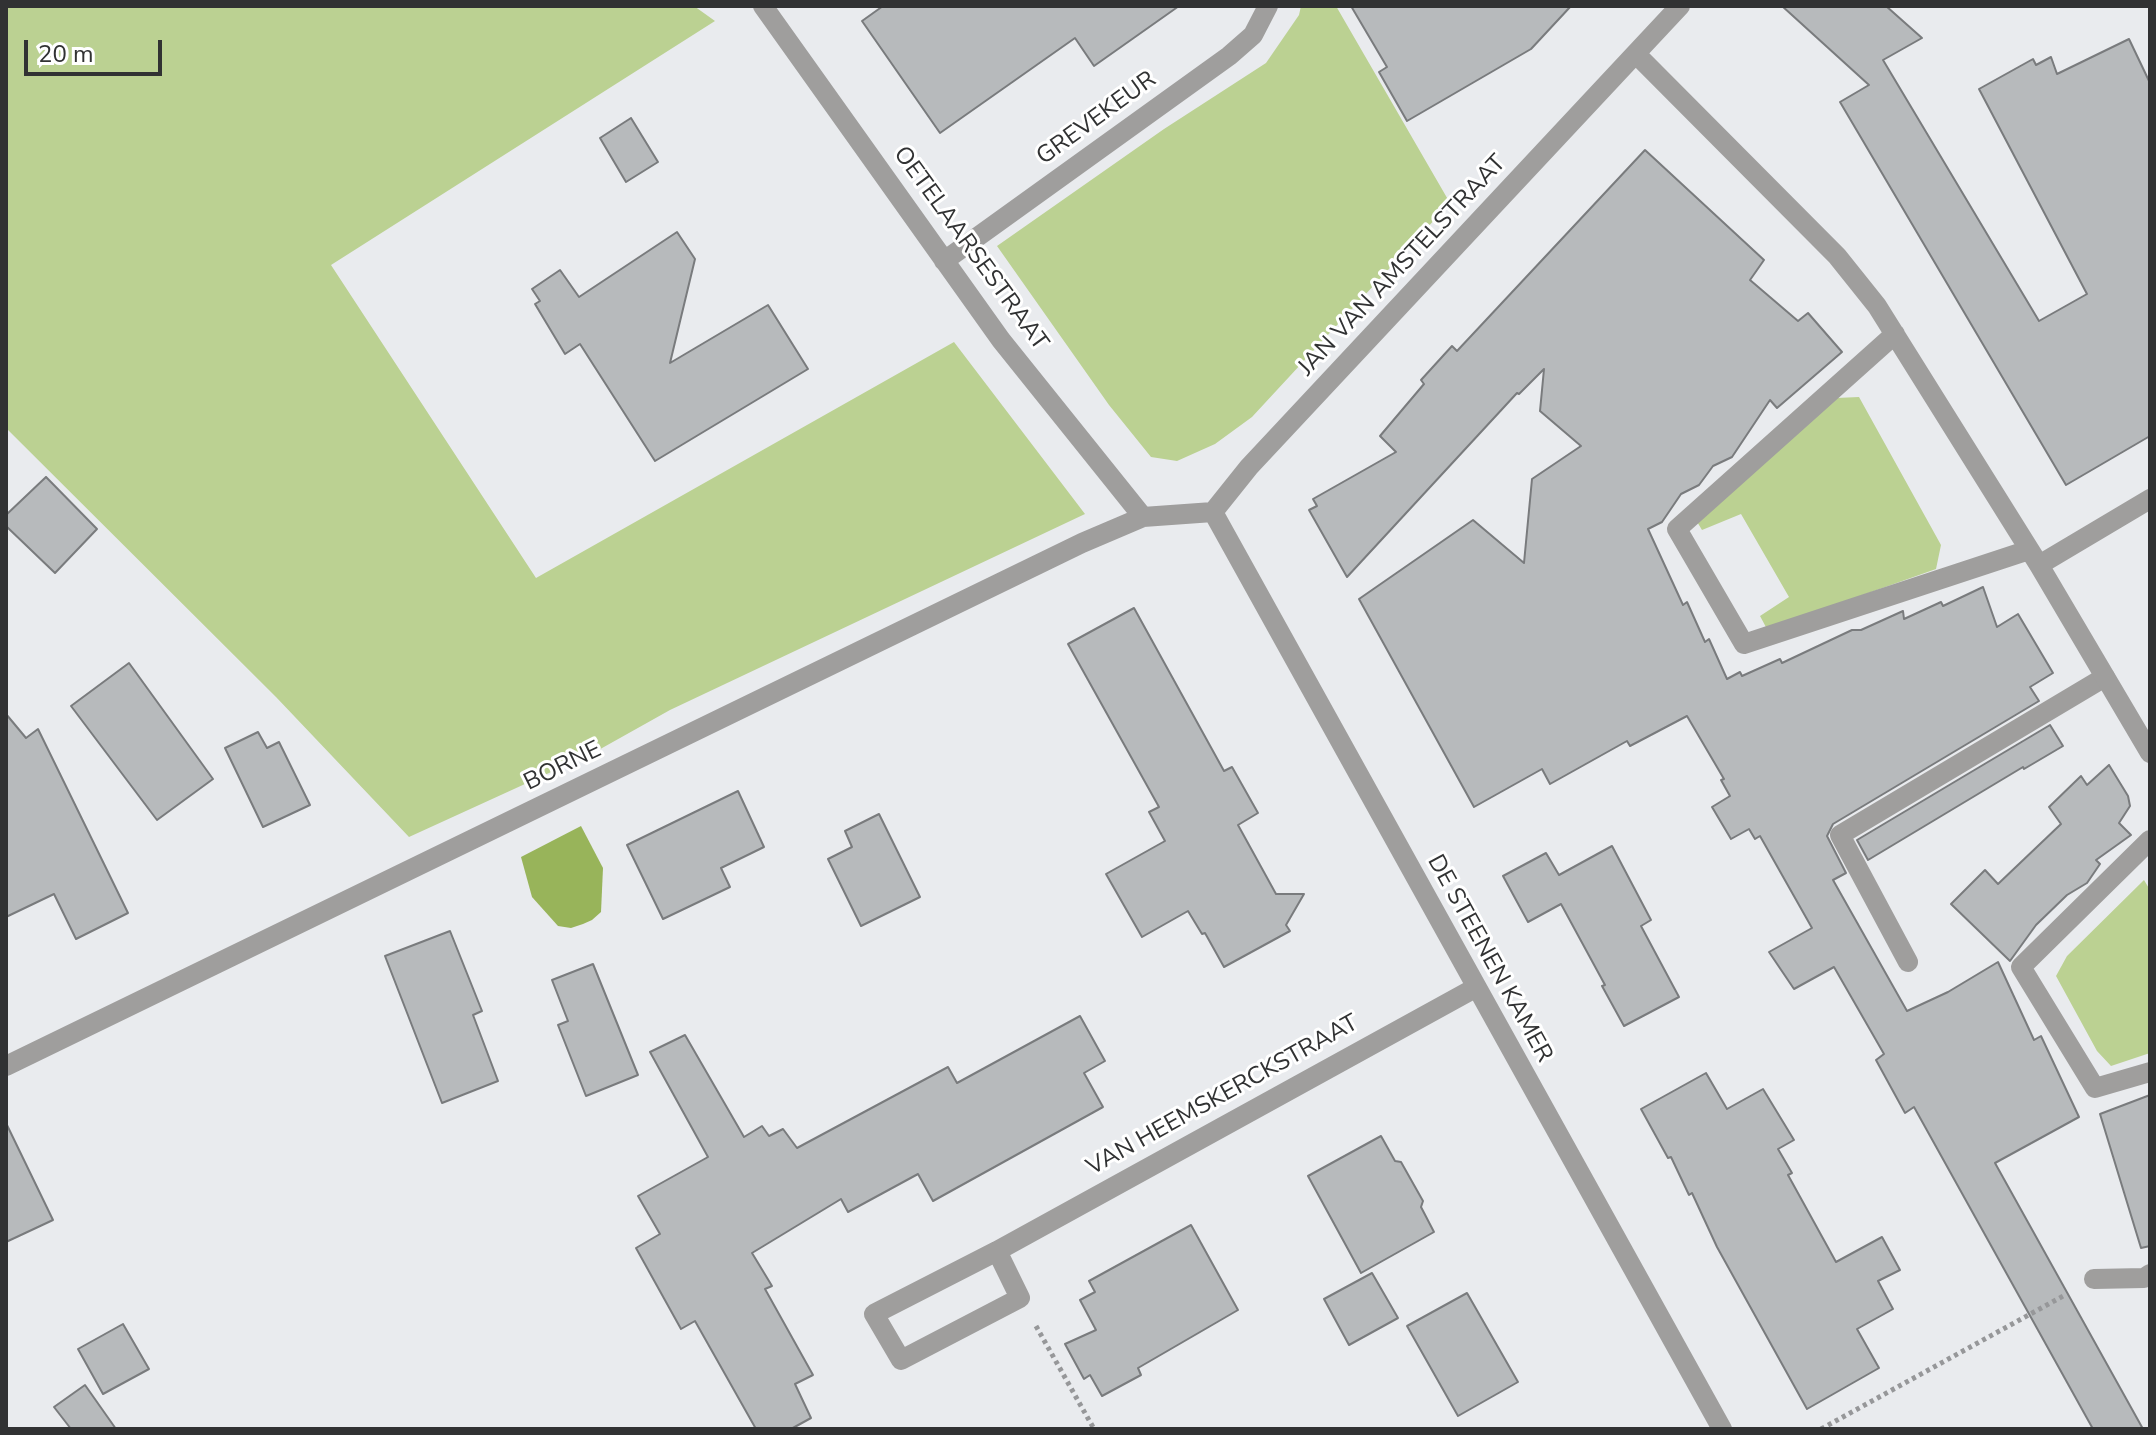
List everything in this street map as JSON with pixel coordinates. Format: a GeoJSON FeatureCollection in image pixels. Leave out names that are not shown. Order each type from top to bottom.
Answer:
{"type":"FeatureCollection","features":[{"type":"Feature","properties":{"kind":"street","name":"OETELAARSESTRAAT"},"geometry":{"type":"LineString","coordinates":[[763,6],[1001,340],[1143,517]]}},
{"type":"Feature","properties":{"kind":"street","name":"GREVEKEUR"},"geometry":{"type":"LineString","coordinates":[[944,261],[1229,56],[1253,35],[1268,6]]}},
{"type":"Feature","properties":{"kind":"street","name":"JAN VAN AMSTELSTRAAT"},"geometry":{"type":"LineString","coordinates":[[1213,512],[1249,467],[1680,6]]}},
{"type":"Feature","properties":{"kind":"street"},"geometry":{"type":"LineString","coordinates":[[1637,55],[1837,256],[1877,306],[2034,558],[2150,753]]}},
{"type":"Feature","properties":{"kind":"street"},"geometry":{"type":"LineString","coordinates":[[1895,334],[1677,529],[1744,644],[2034,558],[2150,499]]}},
{"type":"Feature","properties":{"kind":"street"},"geometry":{"type":"LineString","coordinates":[[1143,517],[1213,512]]}},
{"type":"Feature","properties":{"kind":"street","name":"DE STEENEN KAMER"},"geometry":{"type":"LineString","coordinates":[[1213,512],[1722,1429]]}},
{"type":"Feature","properties":{"kind":"street","name":"BORNE"},"geometry":{"type":"LineString","coordinates":[[6,1066],[1082,543],[1143,517]]}},
{"type":"Feature","properties":{"kind":"street"},"geometry":{"type":"LineString","coordinates":[[1908,962],[1840,835],[2105,677]]}},
{"type":"Feature","properties":{"kind":"street"},"geometry":{"type":"LineString","coordinates":[[2150,840],[2021,967],[2095,1088],[2150,1072]]}},
{"type":"Feature","properties":{"kind":"street","name":"VAN HEEMSKERCKSTRAAT"},"geometry":{"type":"LineString","coordinates":[[1020,1298],[901,1360],[874,1314],[997,1251],[1475,988]]}},
{"type":"Feature","properties":{"kind":"street"},"geometry":{"type":"LineString","coordinates":[[997,1251],[1020,1298]]}},
{"type":"Feature","properties":{"kind":"street"},"geometry":{"type":"LineString","coordinates":[[2094,1279],[2144,1278],[2150,1274]]}},
{"type":"Feature","properties":{"kind":"path"},"geometry":{"type":"LineString","coordinates":[[1821,1429],[2094,1279]]}},
{"type":"Feature","properties":{"kind":"path"},"geometry":{"type":"LineString","coordinates":[[1020,1298],[1094,1429]]}},
{"type":"Feature","properties":{"kind":"green space"},"geometry":{"type":"Polygon","coordinates":[[[6,6],[694,6],[715,21],[331,265],[536,578],[954,342],[1085,514],[670,710],[595,752],[409,837],[276,697],[6,428],[6,6]]]}},
{"type":"Feature","properties":{"kind":"green space"},"geometry":{"type":"Polygon","coordinates":[[[1301,6],[1336,6],[1450,203],[1252,417],[1215,444],[1177,461],[1151,457],[1109,405],[997,246],[1164,129],[1266,63],[1299,15],[1301,6]]]}},
{"type":"Feature","properties":{"kind":"green space"},"geometry":{"type":"Polygon","coordinates":[[[1859,397],[1941,545],[1936,569],[1767,629],[1760,616],[1789,597],[1741,514],[1702,530],[1696,520],[1836,398],[1859,397]]]}},
{"type":"Feature","properties":{"kind":"green space"},"geometry":{"type":"Polygon","coordinates":[[[581,826],[603,868],[601,912],[592,920],[571,928],[558,926],[532,897],[521,857],[581,826]]]}},
{"type":"Feature","properties":{"kind":"green space"},"geometry":{"type":"Polygon","coordinates":[[[2144,880],[2150,890],[2150,1053],[2111,1066],[2097,1051],[2056,976],[2067,956],[2144,880]]]}},
{"type":"Feature","properties":{"kind":"building"},"geometry":{"type":"Polygon","coordinates":[[[883,6],[1179,6],[1094,66],[1075,38],[940,133],[862,21],[883,6]]]}},
{"type":"Feature","properties":{"kind":"building"},"geometry":{"type":"Polygon","coordinates":[[[1351,6],[1571,6],[1531,49],[1407,121],[1379,72],[1387,67],[1351,6]]]}},
{"type":"Feature","properties":{"kind":"building"},"geometry":{"type":"Polygon","coordinates":[[[1782,6],[1886,6],[1922,38],[1883,60],[2039,321],[2087,294],[1979,89],[2033,59],[2036,65],[2051,57],[2057,74],[2129,39],[2150,83],[2150,436],[2066,485],[1840,102],[1869,85],[1782,6]]]}},
{"type":"Feature","properties":{"kind":"building"},"geometry":{"type":"Polygon","coordinates":[[[631,118],[658,162],[626,182],[600,138],[631,118]]]}},
{"type":"Feature","properties":{"kind":"building"},"geometry":{"type":"Polygon","coordinates":[[[1645,150],[1764,260],[1750,280],[1798,321],[1808,313],[1842,352],[1777,408],[1770,400],[1732,457],[1713,466],[1699,485],[1681,494],[1662,522],[1648,529],[1683,605],[1687,602],[1705,642],[1709,639],[1727,679],[1740,672],[1742,676],[1780,659],[1782,663],[1852,630],[1861,630],[1903,611],[1904,619],[1941,602],[1943,606],[1983,587],[1997,627],[2018,614],[2053,673],[2030,687],[2039,701],[1833,824],[1827,836],[1846,873],[1833,880],[1907,1011],[1948,992],[1998,962],[2034,1040],[2041,1036],[2079,1117],[1995,1163],[2143,1429],[2093,1429],[1914,1107],[1905,1113],[1876,1060],[1884,1054],[1834,967],[1794,989],[1769,952],[1812,928],[1760,836],[1755,839],[1749,829],[1731,839],[1712,807],[1730,796],[1721,780],[1724,779],[1687,716],[1630,746],[1627,741],[1550,784],[1542,769],[1474,807],[1359,599],[1473,520],[1524,563],[1532,479],[1581,446],[1540,411],[1544,369],[1517,393],[1347,577],[1309,510],[1317,506],[1313,499],[1396,452],[1380,436],[1424,384],[1421,380],[1452,346],[1457,351],[1645,150]]]}},
{"type":"Feature","properties":{"kind":"building"},"geometry":{"type":"Polygon","coordinates":[[[677,232],[695,259],[670,363],[768,305],[808,369],[655,461],[580,344],[565,354],[535,304],[540,301],[532,289],[560,270],[579,297],[677,232]]]}},
{"type":"Feature","properties":{"kind":"building"},"geometry":{"type":"Polygon","coordinates":[[[46,477],[97,529],[55,573],[6,526],[6,515],[46,477]]]}},
{"type":"Feature","properties":{"kind":"building"},"geometry":{"type":"Polygon","coordinates":[[[1134,608],[1224,771],[1232,767],[1258,813],[1238,825],[1276,894],[1304,894],[1286,925],[1290,931],[1224,967],[1205,933],[1202,934],[1188,911],[1142,937],[1106,874],[1165,841],[1149,812],[1159,807],[1068,644],[1134,608]]]}},
{"type":"Feature","properties":{"kind":"building"},"geometry":{"type":"Polygon","coordinates":[[[129,663],[213,779],[157,820],[71,706],[129,663]]]}},
{"type":"Feature","properties":{"kind":"building"},"geometry":{"type":"Polygon","coordinates":[[[6,714],[26,738],[38,729],[128,913],[76,939],[54,894],[6,917],[6,714]]]}},
{"type":"Feature","properties":{"kind":"building"},"geometry":{"type":"Polygon","coordinates":[[[2050,725],[2063,746],[1868,860],[1857,840],[2050,725]]]}},
{"type":"Feature","properties":{"kind":"building"},"geometry":{"type":"Polygon","coordinates":[[[258,732],[267,748],[279,742],[310,805],[263,827],[225,748],[258,732]]]}},
{"type":"Feature","properties":{"kind":"building"},"geometry":{"type":"Polygon","coordinates":[[[2109,765],[2128,796],[2130,806],[2119,823],[2131,835],[2096,860],[2100,864],[2087,883],[2067,895],[2036,925],[2010,961],[1951,904],[1985,870],[1998,884],[2061,824],[2049,807],[2081,776],[2087,785],[2109,765]]]}},
{"type":"Feature","properties":{"kind":"building"},"geometry":{"type":"Polygon","coordinates":[[[738,791],[764,847],[721,868],[730,887],[663,919],[627,845],[738,791]]]}},
{"type":"Feature","properties":{"kind":"building"},"geometry":{"type":"Polygon","coordinates":[[[879,814],[920,897],[861,926],[828,859],[852,847],[845,831],[879,814]]]}},
{"type":"Feature","properties":{"kind":"building"},"geometry":{"type":"Polygon","coordinates":[[[1612,846],[1651,920],[1641,926],[1679,997],[1624,1026],[1561,904],[1528,922],[1503,876],[1546,853],[1559,875],[1612,846]]]}},
{"type":"Feature","properties":{"kind":"building"},"geometry":{"type":"Polygon","coordinates":[[[450,931],[482,1011],[473,1015],[498,1081],[442,1103],[385,956],[450,931]]]}},
{"type":"Feature","properties":{"kind":"building"},"geometry":{"type":"Polygon","coordinates":[[[593,964],[638,1075],[586,1096],[558,1025],[568,1021],[552,980],[593,964]]]}},
{"type":"Feature","properties":{"kind":"building"},"geometry":{"type":"Polygon","coordinates":[[[1080,1016],[1105,1061],[1084,1073],[1103,1107],[933,1201],[918,1174],[848,1212],[841,1199],[752,1253],[772,1286],[765,1289],[813,1375],[795,1384],[811,1418],[791,1429],[756,1429],[695,1321],[681,1329],[636,1248],[660,1234],[638,1196],[708,1157],[650,1052],[685,1035],[744,1137],[762,1126],[769,1136],[783,1129],[797,1148],[948,1067],[957,1083],[1080,1016]]]}},
{"type":"Feature","properties":{"kind":"building"},"geometry":{"type":"Polygon","coordinates":[[[1706,1073],[1727,1109],[1763,1089],[1794,1140],[1778,1149],[1792,1173],[1788,1175],[1836,1262],[1882,1237],[1900,1270],[1878,1281],[1893,1309],[1857,1329],[1879,1368],[1807,1409],[1717,1247],[1692,1193],[1689,1195],[1671,1157],[1668,1158],[1641,1109],[1706,1073]]]}},
{"type":"Feature","properties":{"kind":"building"},"geometry":{"type":"Polygon","coordinates":[[[2150,1095],[2150,1246],[2141,1248],[2100,1114],[2150,1095]]]}},
{"type":"Feature","properties":{"kind":"building"},"geometry":{"type":"Polygon","coordinates":[[[6,1123],[53,1220],[6,1242],[6,1123]]]}},
{"type":"Feature","properties":{"kind":"building"},"geometry":{"type":"Polygon","coordinates":[[[1381,1136],[1395,1161],[1401,1162],[1423,1201],[1421,1207],[1434,1232],[1361,1273],[1308,1176],[1381,1136]]]}},
{"type":"Feature","properties":{"kind":"building"},"geometry":{"type":"Polygon","coordinates":[[[1191,1225],[1238,1310],[1138,1368],[1141,1375],[1102,1396],[1090,1375],[1084,1379],[1065,1344],[1096,1330],[1080,1300],[1095,1292],[1089,1281],[1191,1225]]]}},
{"type":"Feature","properties":{"kind":"building"},"geometry":{"type":"Polygon","coordinates":[[[1372,1273],[1398,1318],[1349,1345],[1324,1299],[1372,1273]]]}},
{"type":"Feature","properties":{"kind":"building"},"geometry":{"type":"Polygon","coordinates":[[[1467,1293],[1518,1382],[1458,1416],[1407,1326],[1467,1293]]]}},
{"type":"Feature","properties":{"kind":"building"},"geometry":{"type":"Polygon","coordinates":[[[123,1324],[149,1369],[103,1394],[78,1349],[123,1324]]]}},
{"type":"Feature","properties":{"kind":"building"},"geometry":{"type":"Polygon","coordinates":[[[85,1385],[116,1429],[71,1429],[54,1407],[85,1385]]]}}]}
